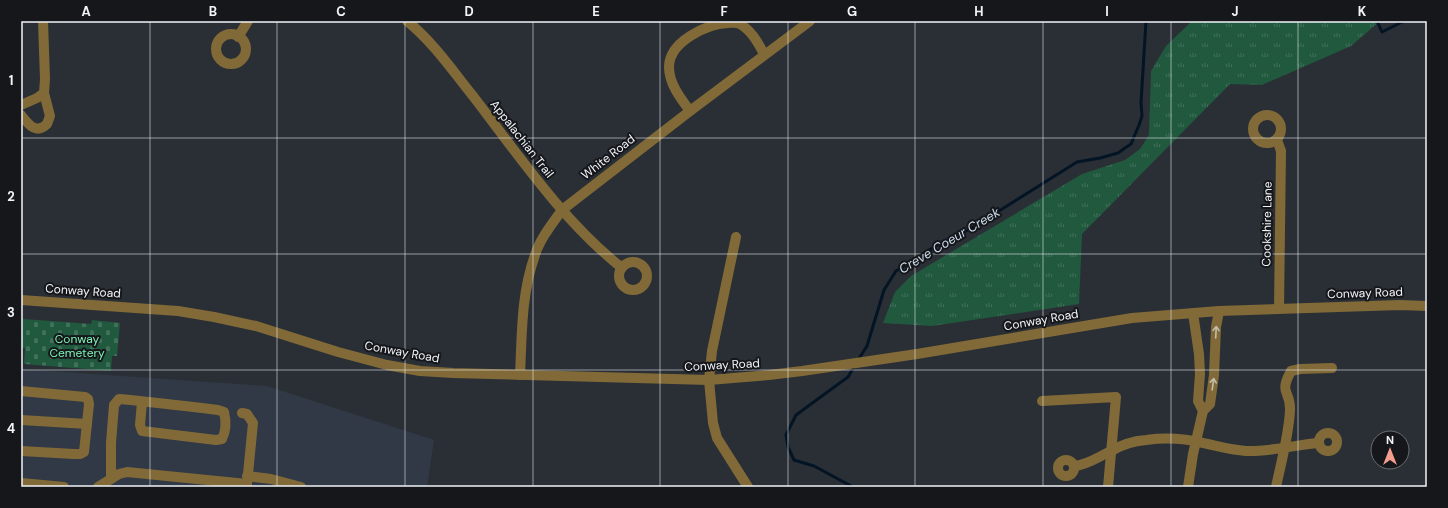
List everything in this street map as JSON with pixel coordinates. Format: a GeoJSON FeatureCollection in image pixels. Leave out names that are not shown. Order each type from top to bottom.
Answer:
{"type":"FeatureCollection","features":[{"type":"Feature","properties":{"kind":"street"},"geometry":{"type":"LineString","coordinates":[[21,115],[34,128],[41,128],[47,124],[50,116],[44,93],[43,21]]}},
{"type":"Feature","properties":{"kind":"street"},"geometry":{"type":"LineString","coordinates":[[238,37],[248,21]]}},
{"type":"Feature","properties":{"kind":"street","name":"Appalachian Trail"},"geometry":{"type":"LineString","coordinates":[[407,21],[434,47],[562,210],[598,247],[622,268]]}},
{"type":"Feature","properties":{"kind":"street","name":"White Road"},"geometry":{"type":"LineString","coordinates":[[520,375],[522,313],[528,278],[535,255],[548,230],[562,210],[764,54],[810,21]]}},
{"type":"Feature","properties":{"kind":"street"},"geometry":{"type":"LineString","coordinates":[[690,111],[678,95],[669,67],[676,49],[691,36],[704,28],[720,23],[738,23],[752,33],[764,54]]}},
{"type":"Feature","properties":{"kind":"street"},"geometry":{"type":"LineString","coordinates":[[24,104],[44,93]]}},
{"type":"Feature","properties":{"kind":"street","name":"Cookshire Lane"},"geometry":{"type":"LineString","coordinates":[[1277,140],[1281,151],[1279,309]]}},
{"type":"Feature","properties":{"kind":"street"},"geometry":{"type":"LineString","coordinates":[[736,237],[712,351],[709,380],[713,423],[717,438],[748,487]]}},
{"type":"Feature","properties":{"kind":"street","name":"Conway Road"},"geometry":{"type":"LineString","coordinates":[[21,300],[178,311],[214,317],[256,326],[338,352],[387,365],[433,372],[709,380],[802,371],[917,354],[1132,318],[1219,311],[1400,305],[1427,306]]}},
{"type":"Feature","properties":{"kind":"street"},"geometry":{"type":"LineString","coordinates":[[1202,411],[1210,404],[1214,375],[1216,327],[1219,311]]}},
{"type":"Feature","properties":{"kind":"street"},"geometry":{"type":"LineString","coordinates":[[1188,487],[1202,411],[1198,401],[1200,374],[1193,313]]}},
{"type":"Feature","properties":{"kind":"street"},"geometry":{"type":"LineString","coordinates":[[1276,487],[1290,409],[1284,389],[1285,382],[1291,371],[1300,369],[1332,368]]}},
{"type":"Feature","properties":{"kind":"street"},"geometry":{"type":"LineString","coordinates":[[21,392],[86,397],[89,404],[84,452],[80,454],[21,451]]}},
{"type":"Feature","properties":{"kind":"street"},"geometry":{"type":"LineString","coordinates":[[1042,401],[1116,398],[1110,451],[1108,487]]}},
{"type":"Feature","properties":{"kind":"street"},"geometry":{"type":"LineString","coordinates":[[111,479],[111,443],[114,405],[119,399],[218,410],[224,412],[226,418],[224,435],[222,439],[216,440],[142,431],[140,425],[142,402]]}},
{"type":"Feature","properties":{"kind":"street"},"geometry":{"type":"LineString","coordinates":[[242,413],[247,414],[253,423],[247,482]]}},
{"type":"Feature","properties":{"kind":"street"},"geometry":{"type":"LineString","coordinates":[[21,420],[87,424]]}},
{"type":"Feature","properties":{"kind":"street"},"geometry":{"type":"LineString","coordinates":[[1075,466],[1086,464],[1126,444],[1145,440],[1164,439],[1196,441],[1246,451],[1266,450],[1318,443]]}},
{"type":"Feature","properties":{"kind":"street"},"geometry":{"type":"LineString","coordinates":[[98,487],[119,474],[127,472],[247,482],[271,479],[301,487]]}},
{"type":"Feature","properties":{"kind":"street"},"geometry":{"type":"LineString","coordinates":[[21,483],[64,487]]}},
{"type":"Feature","properties":{"kind":"shaded area"},"geometry":{"type":"Polygon","coordinates":[[[21,369],[267,386],[434,440],[427,487],[21,487],[21,369]]]}},
{"type":"Feature","properties":{"kind":"green space"},"geometry":{"type":"Polygon","coordinates":[[[1192,21],[1380,21],[1351,46],[1262,85],[1230,84],[1082,234],[1079,304],[932,326],[883,323],[895,292],[911,276],[1082,174],[1125,160],[1140,149],[1149,135],[1151,71],[1166,46],[1192,21]]]}},
{"type":"Feature","properties":{"kind":"green space","name":"Conway Cemetery"},"geometry":{"type":"Polygon","coordinates":[[[23,319],[91,324],[92,320],[120,323],[117,356],[112,356],[111,371],[24,364],[25,348],[21,348],[23,319]]]}},
{"type":"Feature","properties":{"kind":"waterway","name":"Creve Coeur Creek"},"geometry":{"type":"LineString","coordinates":[[858,360],[867,346],[884,290],[896,271],[934,247],[972,228],[1077,162],[1118,153],[1131,144],[1142,116],[1141,103],[1146,21]]}},
{"type":"Feature","properties":{"kind":"waterway","name":"Creve Coeur Creek"},"geometry":{"type":"LineString","coordinates":[[1377,21],[1382,32],[1404,21]]}},
{"type":"Feature","properties":{"kind":"waterway","name":"Creve Coeur Creek"},"geometry":{"type":"LineString","coordinates":[[853,487],[814,466],[794,460],[788,447],[786,435],[796,415],[848,377],[855,365]]}}]}
